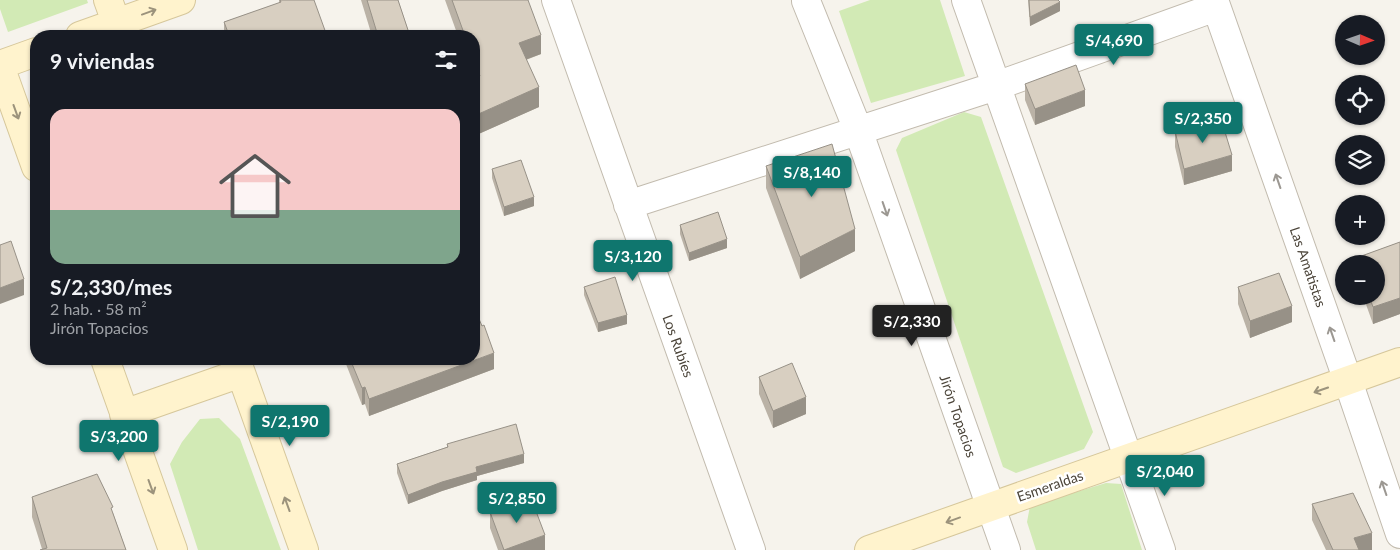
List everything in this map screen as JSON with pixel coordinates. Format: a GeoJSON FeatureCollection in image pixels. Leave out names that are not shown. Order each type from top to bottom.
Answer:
{"type":"FeatureCollection","features":[{"type":"Feature","properties":{"kind":"street"},"geometry":{"type":"LineString","coordinates":[[93,30],[115,20],[181,0]]}},
{"type":"Feature","properties":{"kind":"street","name":"Los Rubíes"},"geometry":{"type":"LineString","coordinates":[[556,0],[751,550]]}},
{"type":"Feature","properties":{"kind":"street"},"geometry":{"type":"LineString","coordinates":[[966,0],[1161,550]]}},
{"type":"Feature","properties":{"kind":"street","name":"Jirón Topacios"},"geometry":{"type":"LineString","coordinates":[[806,2],[858,130],[1006,550]]}},
{"type":"Feature","properties":{"kind":"street"},"geometry":{"type":"LineString","coordinates":[[628,205],[996,86],[1215,3]]}},
{"type":"Feature","properties":{"kind":"street","name":"Las Amatistas"},"geometry":{"type":"LineString","coordinates":[[1215,3],[1400,534]]}},
{"type":"Feature","properties":{"kind":"street"},"geometry":{"type":"LineString","coordinates":[[30,54],[0,66],[30,150]]}},
{"type":"Feature","properties":{"kind":"street","name":"Esmeraldas"},"geometry":{"type":"LineString","coordinates":[[869,550],[1400,362]]}},
{"type":"Feature","properties":{"kind":"street"},"geometry":{"type":"LineString","coordinates":[[107,365],[173,550]]}},
{"type":"Feature","properties":{"kind":"street"},"geometry":{"type":"LineString","coordinates":[[124,414],[238,366],[304,550]]}},
{"type":"Feature","properties":{"kind":"green space"},"geometry":{"type":"Polygon","coordinates":[[[0,0],[87,0],[88,3],[8,32],[0,9],[0,0]]]}},
{"type":"Feature","properties":{"kind":"green space"},"geometry":{"type":"Polygon","coordinates":[[[870,0],[940,0],[965,76],[871,103],[839,11],[870,0]]]}},
{"type":"Feature","properties":{"kind":"green space"},"geometry":{"type":"Polygon","coordinates":[[[964,112],[981,117],[1093,432],[1084,449],[1016,473],[1003,467],[896,150],[902,138],[964,112]]]}},
{"type":"Feature","properties":{"kind":"green space"},"geometry":{"type":"Polygon","coordinates":[[[219,418],[240,439],[281,550],[198,550],[170,464],[182,442],[200,419],[219,418]]]}},
{"type":"Feature","properties":{"kind":"green space"},"geometry":{"type":"Polygon","coordinates":[[[1106,483],[1121,484],[1142,550],[1036,550],[1027,522],[1030,506],[1106,483]]]}},
{"type":"Feature","properties":{"kind":"building"},"geometry":{"type":"Polygon","coordinates":[[[280,0],[314,0],[325,30],[227,30],[224,22],[281,2],[280,0]]]}},
{"type":"Feature","properties":{"kind":"building"},"geometry":{"type":"Polygon","coordinates":[[[367,0],[398,0],[408,30],[376,30],[367,0]]]}},
{"type":"Feature","properties":{"kind":"building"},"geometry":{"type":"Polygon","coordinates":[[[452,0],[528,0],[541,35],[519,43],[539,87],[480,113],[480,30],[463,30],[452,0]]]}},
{"type":"Feature","properties":{"kind":"building"},"geometry":{"type":"Polygon","coordinates":[[[1029,0],[1058,0],[1060,2],[1030,17],[1029,0]]]}},
{"type":"Feature","properties":{"kind":"building"},"geometry":{"type":"Polygon","coordinates":[[[1076,65],[1085,90],[1035,109],[1025,84],[1076,65]]]}},
{"type":"Feature","properties":{"kind":"building"},"geometry":{"type":"Polygon","coordinates":[[[1221,119],[1232,155],[1184,169],[1175,131],[1221,119]]]}},
{"type":"Feature","properties":{"kind":"building"},"geometry":{"type":"Polygon","coordinates":[[[832,144],[855,229],[800,257],[766,166],[832,144]]]}},
{"type":"Feature","properties":{"kind":"building"},"geometry":{"type":"Polygon","coordinates":[[[521,160],[534,197],[504,207],[492,169],[521,160]]]}},
{"type":"Feature","properties":{"kind":"building"},"geometry":{"type":"Polygon","coordinates":[[[718,212],[727,239],[689,253],[680,225],[718,212]]]}},
{"type":"Feature","properties":{"kind":"building"},"geometry":{"type":"Polygon","coordinates":[[[11,241],[24,279],[0,288],[0,245],[11,241]]]}},
{"type":"Feature","properties":{"kind":"building"},"geometry":{"type":"Polygon","coordinates":[[[1400,242],[1400,298],[1385,303],[1385,255],[1364,255],[1400,242]]]}},
{"type":"Feature","properties":{"kind":"building"},"geometry":{"type":"Polygon","coordinates":[[[1279,273],[1292,306],[1250,321],[1238,287],[1279,273]]]}},
{"type":"Feature","properties":{"kind":"building"},"geometry":{"type":"Polygon","coordinates":[[[615,277],[627,315],[598,323],[584,287],[615,277]]]}},
{"type":"Feature","properties":{"kind":"building"},"geometry":{"type":"Polygon","coordinates":[[[480,321],[482,326],[484,325],[494,353],[480,358],[480,321]]]}},
{"type":"Feature","properties":{"kind":"building"},"geometry":{"type":"Polygon","coordinates":[[[792,363],[806,397],[773,411],[759,377],[792,363]]]}},
{"type":"Feature","properties":{"kind":"building"},"geometry":{"type":"Polygon","coordinates":[[[352,365],[461,365],[369,399],[365,387],[362,388],[352,365]]]}},
{"type":"Feature","properties":{"kind":"building"},"geometry":{"type":"Polygon","coordinates":[[[516,424],[524,454],[476,467],[477,472],[442,482],[408,495],[397,464],[448,447],[447,444],[516,424]]]}},
{"type":"Feature","properties":{"kind":"building"},"geometry":{"type":"Polygon","coordinates":[[[97,474],[113,507],[111,508],[126,550],[40,550],[47,548],[32,497],[97,474]]]}},
{"type":"Feature","properties":{"kind":"building"},"geometry":{"type":"Polygon","coordinates":[[[1353,493],[1372,533],[1354,538],[1359,550],[1333,550],[1312,504],[1353,493]]]}},
{"type":"Feature","properties":{"kind":"building"},"geometry":{"type":"Polygon","coordinates":[[[531,498],[545,535],[504,550],[490,512],[531,498]]]}}]}
